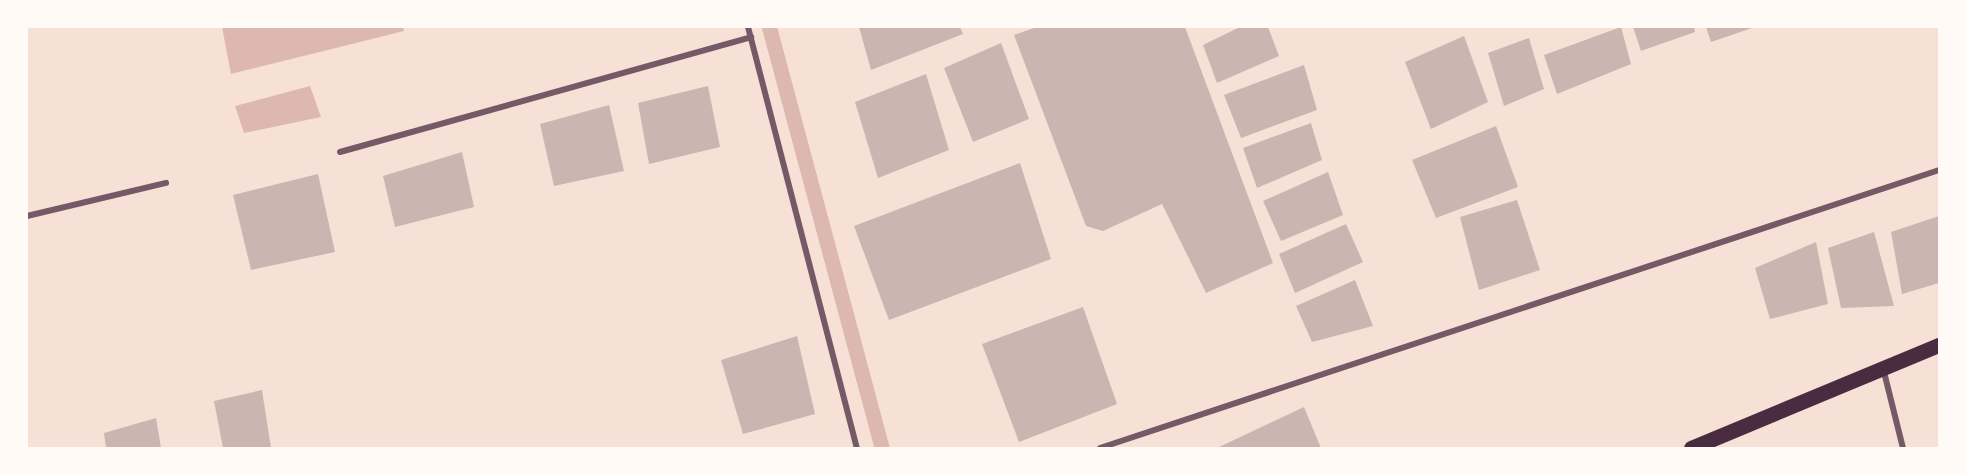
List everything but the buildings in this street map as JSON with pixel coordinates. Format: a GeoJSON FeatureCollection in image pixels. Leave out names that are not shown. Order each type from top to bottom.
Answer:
{"type":"FeatureCollection","features":[{"type":"Feature","properties":{"kind":"main road"},"geometry":{"type":"LineString","coordinates":[[1691,448],[1939,345]]}},
{"type":"Feature","properties":{"kind":"street"},"geometry":{"type":"LineString","coordinates":[[748,27],[857,448]]}},
{"type":"Feature","properties":{"kind":"street"},"geometry":{"type":"LineString","coordinates":[[340,152],[751,37]]}},
{"type":"Feature","properties":{"kind":"street"},"geometry":{"type":"LineString","coordinates":[[1100,448],[1939,170]]}},
{"type":"Feature","properties":{"kind":"street"},"geometry":{"type":"LineString","coordinates":[[27,216],[166,183]]}},
{"type":"Feature","properties":{"kind":"street"},"geometry":{"type":"LineString","coordinates":[[1883,367],[1903,448]]}},
{"type":"Feature","properties":{"kind":"shaded area"},"geometry":{"type":"Polygon","coordinates":[[[222,27],[403,27],[404,31],[231,74],[222,27]]]}},
{"type":"Feature","properties":{"kind":"shaded area"},"geometry":{"type":"Polygon","coordinates":[[[310,86],[321,117],[244,133],[235,106],[310,86]]]}},
{"type":"Feature","properties":{"kind":"waterway"},"geometry":{"type":"LineString","coordinates":[[769,27],[882,448]]}}]}
